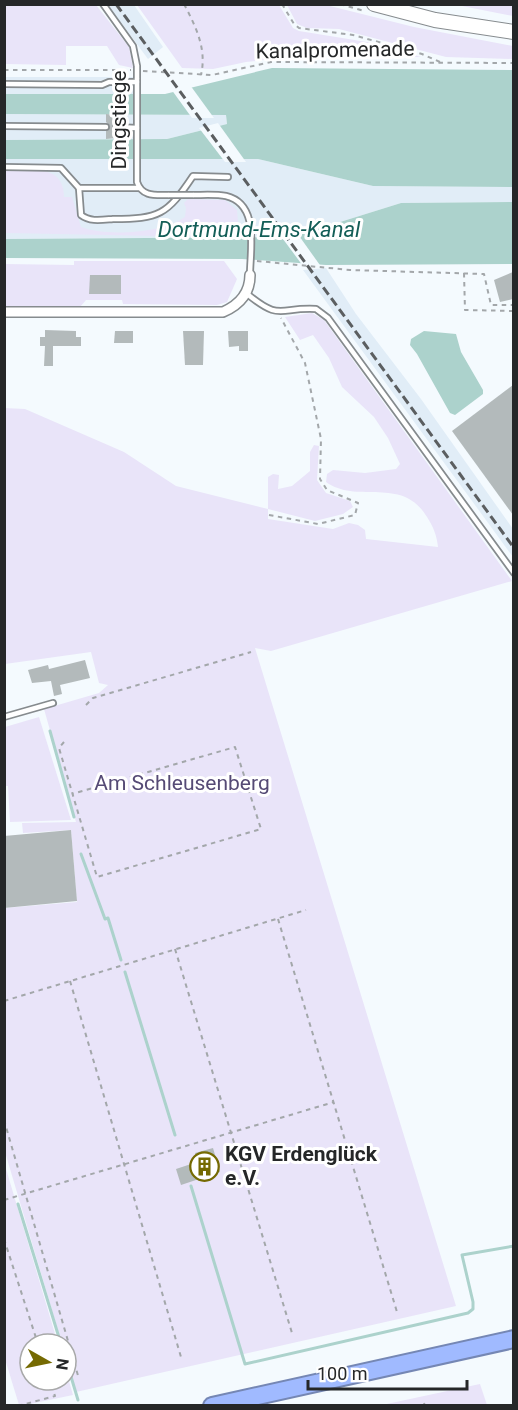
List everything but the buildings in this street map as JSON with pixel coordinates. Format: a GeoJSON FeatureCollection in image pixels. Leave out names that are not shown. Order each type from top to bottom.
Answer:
{"type":"FeatureCollection","features":[{"type":"Feature","properties":{"kind":"highway"},"geometry":{"type":"LineString","coordinates":[[212,1406],[513,1339]]}},
{"type":"Feature","properties":{"kind":"main road"},"geometry":{"type":"LineString","coordinates":[[374,4],[415,10],[513,32]]}},
{"type":"Feature","properties":{"kind":"street"},"geometry":{"type":"LineString","coordinates":[[4,312],[212,313],[230,309],[246,293],[250,275]]}},
{"type":"Feature","properties":{"kind":"lane","name":"Dingstiege"},"geometry":{"type":"LineString","coordinates":[[103,4],[133,46],[137,66],[139,188],[147,194],[225,196],[235,200],[246,210],[251,239],[250,275]]}},
{"type":"Feature","properties":{"kind":"lane"},"geometry":{"type":"LineString","coordinates":[[4,84],[102,85],[109,82],[137,80]]}},
{"type":"Feature","properties":{"kind":"lane"},"geometry":{"type":"LineString","coordinates":[[4,126],[106,127]]}},
{"type":"Feature","properties":{"kind":"lane"},"geometry":{"type":"LineString","coordinates":[[116,127],[137,128]]}},
{"type":"Feature","properties":{"kind":"lane"},"geometry":{"type":"LineString","coordinates":[[4,167],[61,168],[79,188],[79,206],[81,214],[86,218],[144,219],[165,211],[193,176],[228,177]]}},
{"type":"Feature","properties":{"kind":"lane"},"geometry":{"type":"LineString","coordinates":[[79,188],[139,188]]}},
{"type":"Feature","properties":{"kind":"lane"},"geometry":{"type":"LineString","coordinates":[[246,293],[262,306],[278,313],[316,309],[328,318],[513,573]]}},
{"type":"Feature","properties":{"kind":"lane"},"geometry":{"type":"LineString","coordinates":[[4,717],[53,703]]}},
{"type":"Feature","properties":{"kind":"path"},"geometry":{"type":"LineString","coordinates":[[184,4],[198,34],[203,52],[201,75]]}},
{"type":"Feature","properties":{"kind":"path"},"geometry":{"type":"LineString","coordinates":[[282,4],[299,28],[353,35],[422,54],[442,63]]}},
{"type":"Feature","properties":{"kind":"path","name":"Kanalpromenade"},"geometry":{"type":"LineString","coordinates":[[4,70],[117,70],[212,75],[271,62],[513,63]]}},
{"type":"Feature","properties":{"kind":"path"},"geometry":{"type":"LineString","coordinates":[[257,260],[350,270],[484,274],[491,305],[513,305]]}},
{"type":"Feature","properties":{"kind":"path"},"geometry":{"type":"LineString","coordinates":[[464,273],[465,310],[513,311]]}},
{"type":"Feature","properties":{"kind":"path"},"geometry":{"type":"LineString","coordinates":[[269,514],[318,524],[356,515],[359,508],[358,503],[327,489],[320,479],[321,439],[305,363],[278,313]]}},
{"type":"Feature","properties":{"kind":"path"},"geometry":{"type":"LineString","coordinates":[[86,705],[93,698],[251,652]]}},
{"type":"Feature","properties":{"kind":"path"},"geometry":{"type":"LineString","coordinates":[[64,742],[59,748],[72,794],[97,877],[261,829],[235,747],[72,794]]}},
{"type":"Feature","properties":{"kind":"path"},"geometry":{"type":"LineString","coordinates":[[4,1001],[306,910]]}},
{"type":"Feature","properties":{"kind":"path"},"geometry":{"type":"LineString","coordinates":[[278,919],[397,1312]]}},
{"type":"Feature","properties":{"kind":"path"},"geometry":{"type":"LineString","coordinates":[[176,949],[292,1333]]}},
{"type":"Feature","properties":{"kind":"path"},"geometry":{"type":"LineString","coordinates":[[70,981],[181,1357]]}},
{"type":"Feature","properties":{"kind":"path"},"geometry":{"type":"LineString","coordinates":[[4,1200],[334,1102]]}},
{"type":"Feature","properties":{"kind":"path"},"geometry":{"type":"LineString","coordinates":[[4,1120],[79,1379]]}},
{"type":"Feature","properties":{"kind":"path"},"geometry":{"type":"LineString","coordinates":[[4,1239],[34,1332]]}},
{"type":"Feature","properties":{"kind":"path"},"geometry":{"type":"LineString","coordinates":[[18,1406],[55,1396],[54,1392]]}},
{"type":"Feature","properties":{"kind":"shaded area"},"geometry":{"type":"Polygon","coordinates":[[[108,5],[134,5],[163,47],[148,59],[108,5]]]}},
{"type":"Feature","properties":{"kind":"shaded area"},"geometry":{"type":"Polygon","coordinates":[[[272,68],[513,70],[513,187],[373,186],[258,159],[5,159],[5,140],[167,139],[227,124],[226,115],[5,114],[4,94],[165,94],[272,68]]]}},
{"type":"Feature","properties":{"kind":"shaded area"},"geometry":{"type":"Polygon","coordinates":[[[5,77],[133,77],[133,94],[5,94],[5,77]]]}},
{"type":"Feature","properties":{"kind":"shaded area"},"geometry":{"type":"Polygon","coordinates":[[[5,114],[226,115],[227,124],[167,139],[5,140],[5,114]]]}},
{"type":"Feature","properties":{"kind":"shaded area"},"geometry":{"type":"Polygon","coordinates":[[[5,159],[258,159],[373,186],[513,187],[513,202],[401,203],[292,237],[5,239],[5,159]]]}},
{"type":"Feature","properties":{"kind":"shaded area"},"geometry":{"type":"Polygon","coordinates":[[[513,202],[513,264],[326,265],[242,259],[5,258],[4,239],[292,237],[401,203],[513,202]]]}},
{"type":"Feature","properties":{"kind":"shaded area"},"geometry":{"type":"Polygon","coordinates":[[[326,268],[356,314],[421,399],[513,529],[513,557],[303,270],[326,268]]]}},
{"type":"Feature","properties":{"kind":"shaded area"},"geometry":{"type":"Polygon","coordinates":[[[424,331],[456,334],[461,352],[483,390],[483,394],[455,415],[450,413],[410,345],[411,339],[424,331]]]}},
{"type":"Feature","properties":{"kind":"green space"},"geometry":{"type":"Polygon","coordinates":[[[5,4],[96,5],[129,47],[133,68],[119,65],[107,46],[66,46],[66,65],[5,64],[5,4]]]}},
{"type":"Feature","properties":{"kind":"green space"},"geometry":{"type":"Polygon","coordinates":[[[137,5],[279,5],[293,28],[299,31],[373,43],[421,57],[291,57],[246,62],[213,69],[182,68],[137,5]]]}},
{"type":"Feature","properties":{"kind":"green space"},"geometry":{"type":"Polygon","coordinates":[[[287,5],[326,5],[414,27],[513,46],[513,59],[446,57],[339,29],[307,28],[297,24],[287,5]]]}},
{"type":"Feature","properties":{"kind":"green space"},"geometry":{"type":"Polygon","coordinates":[[[457,5],[513,5],[513,16],[457,5]]]}},
{"type":"Feature","properties":{"kind":"green space"},"geometry":{"type":"Polygon","coordinates":[[[5,170],[44,171],[58,178],[64,197],[72,197],[81,227],[92,230],[134,232],[163,227],[185,217],[184,203],[188,199],[225,200],[237,210],[238,222],[231,222],[223,237],[219,236],[219,231],[214,231],[213,236],[210,237],[5,233],[5,170]]]}},
{"type":"Feature","properties":{"kind":"green space"},"geometry":{"type":"Polygon","coordinates":[[[74,261],[224,261],[237,279],[227,302],[217,305],[123,304],[122,300],[86,300],[80,307],[5,307],[5,264],[74,265],[74,261]]]}},
{"type":"Feature","properties":{"kind":"green space","name":"Am Schleusenberg"},"geometry":{"type":"Polygon","coordinates":[[[312,313],[324,320],[512,581],[271,651],[255,648],[456,1306],[78,1392],[78,1332],[58,1332],[5,1152],[4,908],[77,902],[71,830],[23,833],[22,823],[76,822],[44,709],[99,693],[108,685],[99,683],[91,652],[5,664],[4,408],[25,409],[124,452],[176,486],[268,509],[268,519],[333,529],[349,523],[365,530],[366,539],[438,547],[437,539],[427,517],[417,504],[405,497],[352,491],[326,482],[327,474],[333,470],[365,473],[396,469],[400,464],[388,438],[374,417],[342,387],[329,358],[313,335],[300,340],[285,317],[312,313]]]}},
{"type":"Feature","properties":{"kind":"green space"},"geometry":{"type":"Polygon","coordinates":[[[314,445],[319,446],[317,480],[326,493],[350,501],[353,507],[343,514],[315,521],[268,509],[268,477],[273,474],[279,475],[278,489],[292,486],[310,471],[310,452],[314,445]]]}},
{"type":"Feature","properties":{"kind":"green space"},"geometry":{"type":"Polygon","coordinates":[[[39,717],[71,820],[10,822],[8,786],[5,786],[5,727],[39,717]]]}},
{"type":"Feature","properties":{"kind":"green space"},"geometry":{"type":"Polygon","coordinates":[[[4,1162],[54,1332],[18,1332],[18,1392],[72,1392],[73,1395],[19,1405],[5,1359],[4,1162]]]}},
{"type":"Feature","properties":{"kind":"green space"},"geometry":{"type":"Polygon","coordinates":[[[480,1384],[487,1405],[382,1405],[480,1384]]]}},
{"type":"Feature","properties":{"kind":"pier"},"geometry":{"type":"Polygon","coordinates":[[[190,85],[214,118],[192,118],[171,89],[190,85]]]}},
{"type":"Feature","properties":{"kind":"pier"},"geometry":{"type":"Polygon","coordinates":[[[218,123],[246,162],[225,162],[199,128],[218,123]]]}},
{"type":"Feature","properties":{"kind":"pier"},"geometry":{"type":"Polygon","coordinates":[[[297,233],[322,268],[303,266],[280,235],[297,233]]]}},
{"type":"Feature","properties":{"kind":"waterway"},"geometry":{"type":"LineString","coordinates":[[50,731],[74,817]]}},
{"type":"Feature","properties":{"kind":"waterway"},"geometry":{"type":"LineString","coordinates":[[81,854],[105,919],[108,918],[121,960]]}},
{"type":"Feature","properties":{"kind":"waterway"},"geometry":{"type":"LineString","coordinates":[[125,972],[175,1135]]}},
{"type":"Feature","properties":{"kind":"waterway"},"geometry":{"type":"LineString","coordinates":[[191,1186],[245,1364],[468,1313],[473,1309],[473,1302],[462,1255],[514,1246]]}},
{"type":"Feature","properties":{"kind":"waterway"},"geometry":{"type":"LineString","coordinates":[[18,1204],[57,1332]]}},
{"type":"Feature","properties":{"kind":"waterway"},"geometry":{"type":"LineString","coordinates":[[76,1392],[78,1400]]}},
{"type":"Feature","properties":{"kind":"railway"},"geometry":{"type":"LineString","coordinates":[[116,4],[514,548]]}},
{"type":"Feature","properties":{"kind":"place","name":"KGV Erdenglück e.V."},"geometry":{"type":"Point","coordinates":[204,1166]}},
{"type":"Feature","properties":{"kind":"water label","name":"Dortmund-Ems-Kanal"},"geometry":{"type":"Point","coordinates":[259,229]}}]}
